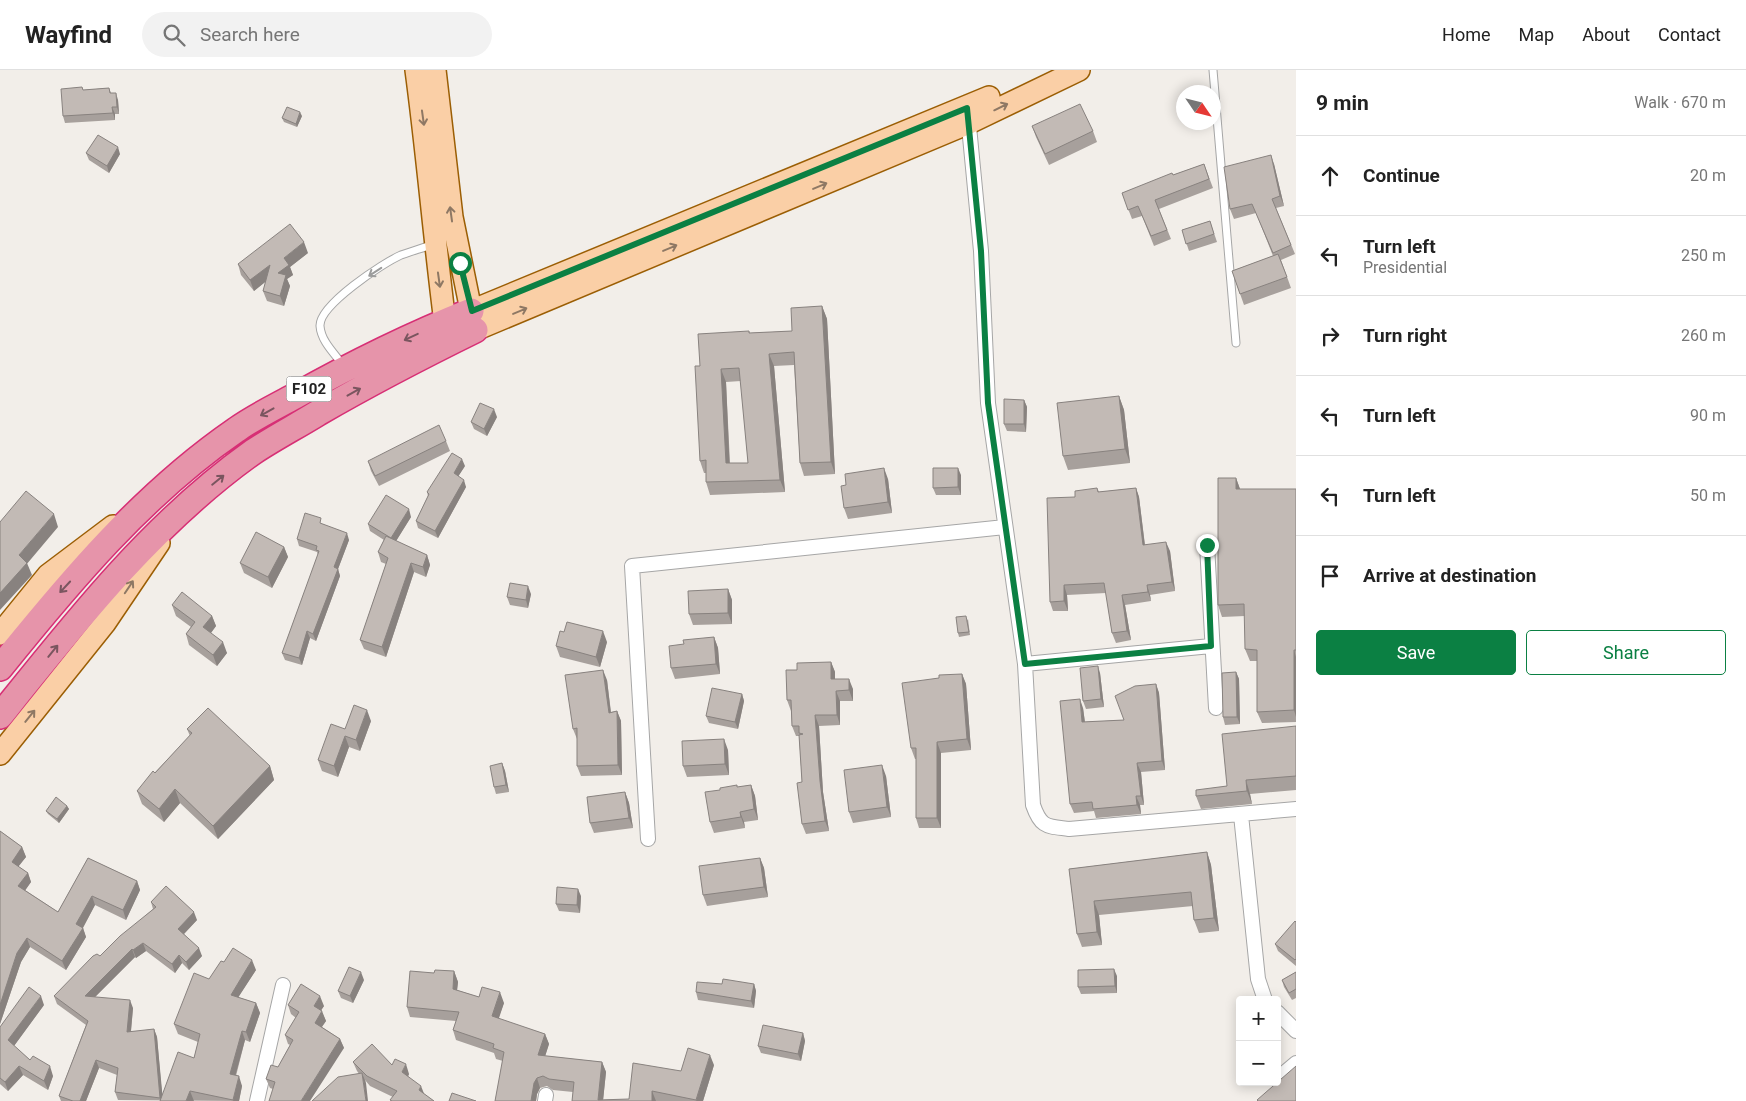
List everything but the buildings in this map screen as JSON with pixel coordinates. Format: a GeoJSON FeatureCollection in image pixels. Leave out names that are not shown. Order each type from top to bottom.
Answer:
{"type":"FeatureCollection","features":[{"type":"Feature","properties":{"kind":"highway","name":"F102"},"geometry":{"type":"LineString","coordinates":[[0,668],[60,593],[106,544],[161,490],[236,429],[345,368],[446,332],[473,320]]}},
{"type":"Feature","properties":{"kind":"highway","name":"F102"},"geometry":{"type":"LineString","coordinates":[[0,716],[84,612],[126,565],[180,512],[254,452],[383,376],[446,332]]}},
{"type":"Feature","properties":{"kind":"main road"},"geometry":{"type":"LineString","coordinates":[[416,70],[425,135],[434,244],[446,332]]}},
{"type":"Feature","properties":{"kind":"main road"},"geometry":{"type":"LineString","coordinates":[[435,70],[452,217],[473,320],[1079,70]]}},
{"type":"Feature","properties":{"kind":"main road"},"geometry":{"type":"LineString","coordinates":[[968,115],[1045,70]]}},
{"type":"Feature","properties":{"kind":"main road"},"geometry":{"type":"LineString","coordinates":[[0,634],[48,575],[161,490]]}},
{"type":"Feature","properties":{"kind":"main road"},"geometry":{"type":"LineString","coordinates":[[0,754],[104,623],[180,512]]}},
{"type":"Feature","properties":{"kind":"street"},"geometry":{"type":"LineString","coordinates":[[968,115],[981,251],[988,403],[1025,664],[1032,805],[1038,820],[1047,826],[1069,829],[1296,809]]}},
{"type":"Feature","properties":{"kind":"street"},"geometry":{"type":"LineString","coordinates":[[648,839],[632,566],[1005,528]]}},
{"type":"Feature","properties":{"kind":"street"},"geometry":{"type":"LineString","coordinates":[[1207,545],[1211,646],[1216,708]]}},
{"type":"Feature","properties":{"kind":"street"},"geometry":{"type":"LineString","coordinates":[[1025,664],[1211,646]]}},
{"type":"Feature","properties":{"kind":"street"},"geometry":{"type":"LineString","coordinates":[[1241,815],[1258,980],[1264,996]]}},
{"type":"Feature","properties":{"kind":"street"},"geometry":{"type":"LineString","coordinates":[[257,1101],[283,984]]}},
{"type":"Feature","properties":{"kind":"street"},"geometry":{"type":"LineString","coordinates":[[1281,1016],[1296,1031]]}},
{"type":"Feature","properties":{"kind":"street"},"geometry":{"type":"LineString","coordinates":[[1281,1075],[1296,1063]]}},
{"type":"Feature","properties":{"kind":"lane"},"geometry":{"type":"LineString","coordinates":[[1213,70],[1236,342]]}},
{"type":"Feature","properties":{"kind":"lane"},"geometry":{"type":"LineString","coordinates":[[345,368],[323,339],[320,325],[323,312],[341,294],[400,256],[434,244]]}},
{"type":"Feature","properties":{"kind":"route"},"geometry":{"type":"LineString","coordinates":[[460,263],[472,311],[967,108],[981,251],[988,403],[1025,664],[1211,646],[1207,545]]}}]}
